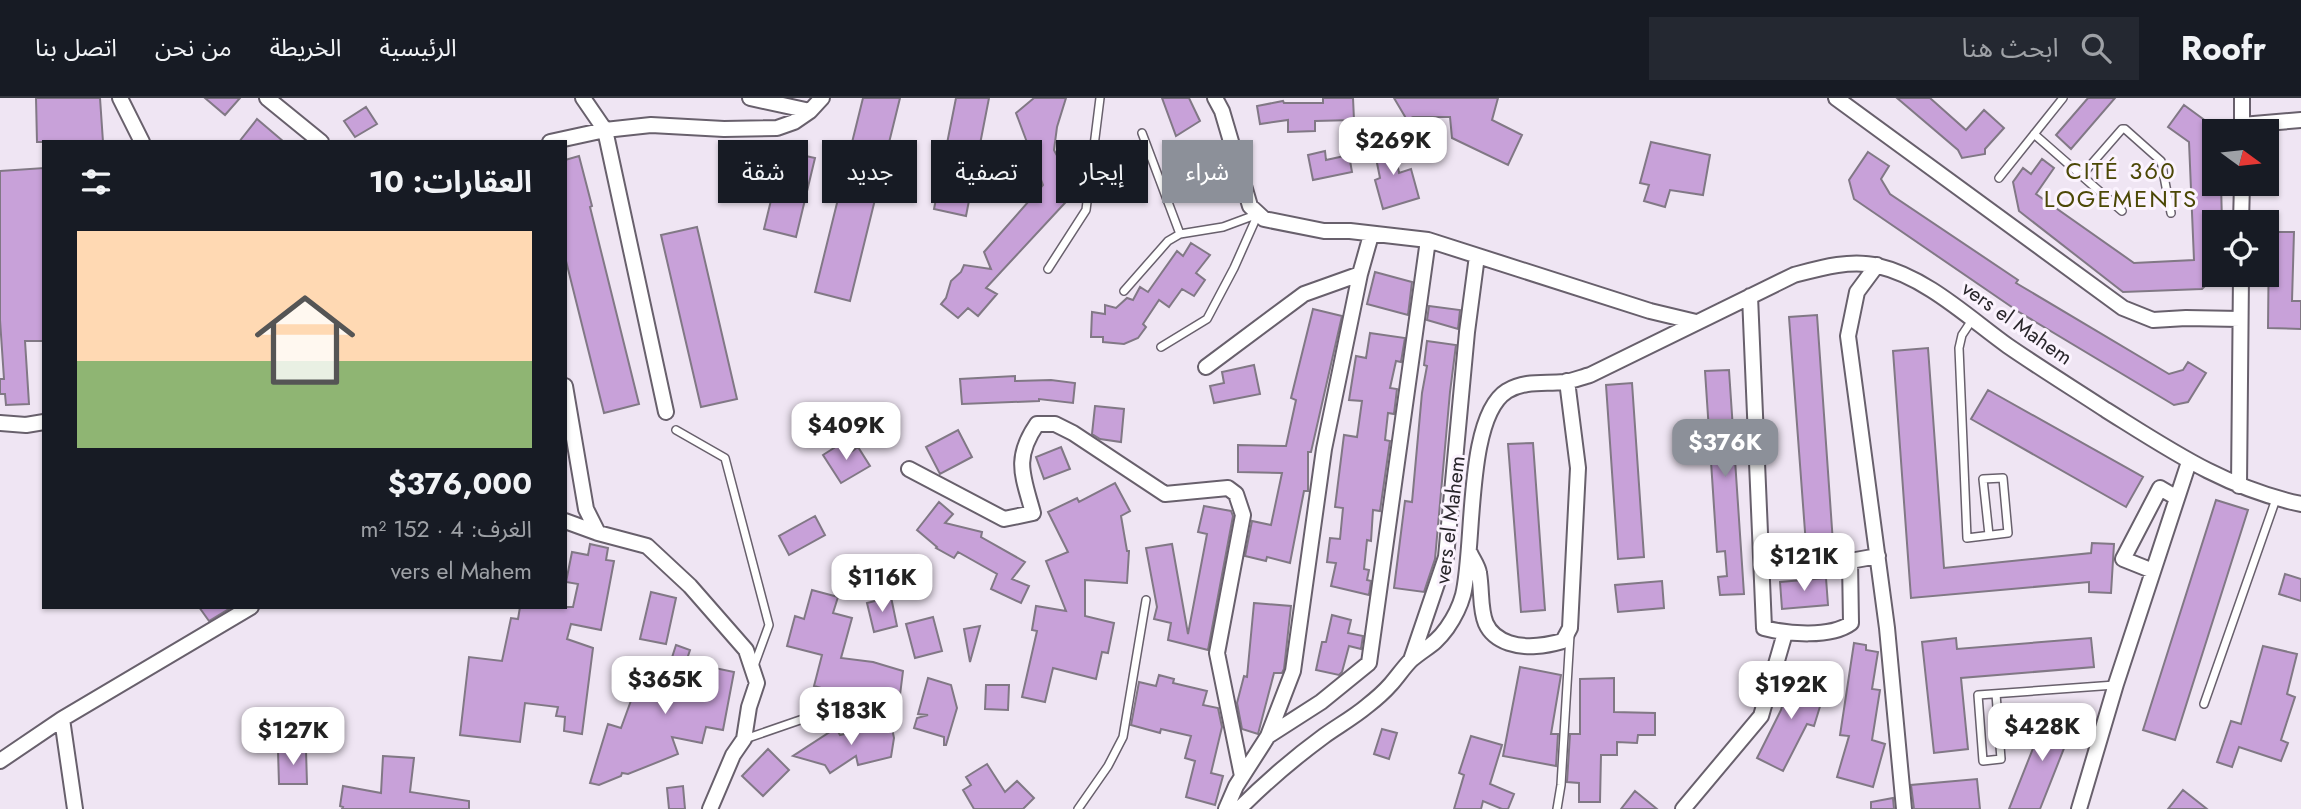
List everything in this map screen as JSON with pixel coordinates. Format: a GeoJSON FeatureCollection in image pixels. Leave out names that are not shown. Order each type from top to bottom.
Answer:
{"type":"FeatureCollection","features":[{"type":"Feature","properties":{"kind":"street"},"geometry":{"type":"LineString","coordinates":[[120,98],[141,140]]}},
{"type":"Feature","properties":{"kind":"street"},"geometry":{"type":"LineString","coordinates":[[267,98],[319,140]]}},
{"type":"Feature","properties":{"kind":"street"},"geometry":{"type":"LineString","coordinates":[[583,98],[605,130],[666,412]]}},
{"type":"Feature","properties":{"kind":"street"},"geometry":{"type":"LineString","coordinates":[[750,98],[810,111]]}},
{"type":"Feature","properties":{"kind":"street"},"geometry":{"type":"LineString","coordinates":[[559,140],[605,130],[652,125],[724,129],[776,128],[794,122],[822,98]]}},
{"type":"Feature","properties":{"kind":"street"},"geometry":{"type":"LineString","coordinates":[[1215,98],[1222,111],[1250,206],[1264,219],[1324,231],[1350,231],[1428,240],[1650,311],[1696,322]]}},
{"type":"Feature","properties":{"kind":"street"},"geometry":{"type":"LineString","coordinates":[[1836,98],[2123,308],[2153,320],[2186,317],[2241,319]]}},
{"type":"Feature","properties":{"kind":"street"},"geometry":{"type":"LineString","coordinates":[[2242,98],[2242,119]]}},
{"type":"Feature","properties":{"kind":"street"},"geometry":{"type":"LineString","coordinates":[[2279,123],[2301,120]]}},
{"type":"Feature","properties":{"kind":"street"},"geometry":{"type":"LineString","coordinates":[[1226,809],[1242,776],[1268,736],[1293,671],[1324,449],[1360,274],[1371,235]]}},
{"type":"Feature","properties":{"kind":"street"},"geometry":{"type":"LineString","coordinates":[[1268,736],[1321,702],[1369,663],[1428,240]]}},
{"type":"Feature","properties":{"kind":"street"},"geometry":{"type":"LineString","coordinates":[[1411,660],[1446,557],[1467,332],[1477,256]]}},
{"type":"Feature","properties":{"kind":"street","name":"vers el Mahem"},"geometry":{"type":"LineString","coordinates":[[1239,809],[1303,752],[1389,687],[1411,660],[1433,645],[1454,615],[1464,593],[1470,553],[1477,459],[1495,401],[1518,386],[1535,382],[1567,382],[1590,375],[1794,275],[1844,264],[1877,265],[1928,286],[2020,354],[2189,462],[2239,486],[2276,499],[2301,504]]}},
{"type":"Feature","properties":{"kind":"street"},"geometry":{"type":"LineString","coordinates":[[1877,265],[1857,292],[1848,336],[1878,556],[1905,809]]}},
{"type":"Feature","properties":{"kind":"street"},"geometry":{"type":"LineString","coordinates":[[1206,367],[1304,294],[1360,274]]}},
{"type":"Feature","properties":{"kind":"street"},"geometry":{"type":"LineString","coordinates":[[2239,486],[2241,287]]}},
{"type":"Feature","properties":{"kind":"street"},"geometry":{"type":"LineString","coordinates":[[1750,296],[1765,628],[1785,633],[1843,629],[1850,623],[1852,610],[1850,561],[1878,556]]}},
{"type":"Feature","properties":{"kind":"street"},"geometry":{"type":"LineString","coordinates":[[1470,553],[1479,570],[1484,619],[1489,631],[1512,644],[1545,646],[1563,641],[1570,628],[1577,468],[1567,382]]}},
{"type":"Feature","properties":{"kind":"street"},"geometry":{"type":"LineString","coordinates":[[567,398],[586,509],[598,533]]}},
{"type":"Feature","properties":{"kind":"street"},"geometry":{"type":"LineString","coordinates":[[0,423],[26,425],[42,422]]}},
{"type":"Feature","properties":{"kind":"street"},"geometry":{"type":"LineString","coordinates":[[909,469],[1004,519],[1033,513],[1021,463],[1023,451],[1026,440],[1037,424],[1055,424],[1165,494],[1228,488],[1237,494],[1243,514],[1217,653],[1242,776]]}},
{"type":"Feature","properties":{"kind":"street"},"geometry":{"type":"LineString","coordinates":[[2079,809],[2116,684],[2189,462]]}},
{"type":"Feature","properties":{"kind":"street"},"geometry":{"type":"LineString","coordinates":[[2153,571],[2123,559],[2160,488],[2177,498]]}},
{"type":"Feature","properties":{"kind":"street"},"geometry":{"type":"LineString","coordinates":[[567,522],[647,546],[690,586],[746,650],[757,683],[749,707],[744,739],[733,755],[710,809]]}},
{"type":"Feature","properties":{"kind":"street"},"geometry":{"type":"LineString","coordinates":[[0,761],[62,719],[248,609]]}},
{"type":"Feature","properties":{"kind":"street"},"geometry":{"type":"LineString","coordinates":[[1683,809],[1761,716],[1785,633]]}},
{"type":"Feature","properties":{"kind":"street"},"geometry":{"type":"LineString","coordinates":[[62,719],[75,809]]}},
{"type":"Feature","properties":{"kind":"lane"},"geometry":{"type":"LineString","coordinates":[[1048,269],[1086,210],[1100,98]]}},
{"type":"Feature","properties":{"kind":"lane"},"geometry":{"type":"LineString","coordinates":[[1999,178],[2063,98]]}},
{"type":"Feature","properties":{"kind":"lane"},"geometry":{"type":"LineString","coordinates":[[2081,176],[2124,129],[2161,160],[2171,213]]}},
{"type":"Feature","properties":{"kind":"lane"},"geometry":{"type":"LineString","coordinates":[[1142,133],[1180,234]]}},
{"type":"Feature","properties":{"kind":"lane"},"geometry":{"type":"LineString","coordinates":[[2034,134],[2122,211]]}},
{"type":"Feature","properties":{"kind":"lane"},"geometry":{"type":"LineString","coordinates":[[1124,291],[1168,240],[1180,234],[1223,227],[1259,214]]}},
{"type":"Feature","properties":{"kind":"lane"},"geometry":{"type":"LineString","coordinates":[[1161,347],[1207,319],[1259,214]]}},
{"type":"Feature","properties":{"kind":"lane"},"geometry":{"type":"LineString","coordinates":[[1972,320],[1962,335],[1959,348],[1968,538],[1989,536],[2008,533],[2003,478],[1983,479],[1989,536]]}},
{"type":"Feature","properties":{"kind":"lane"},"geometry":{"type":"LineString","coordinates":[[676,430],[725,458],[769,625],[753,670]]}},
{"type":"Feature","properties":{"kind":"lane"},"geometry":{"type":"LineString","coordinates":[[2204,704],[2276,499]]}},
{"type":"Feature","properties":{"kind":"lane"},"geometry":{"type":"LineString","coordinates":[[1078,809],[1108,766],[1123,737],[1146,600]]}},
{"type":"Feature","properties":{"kind":"lane"},"geometry":{"type":"LineString","coordinates":[[1557,809],[1561,785],[1570,628]]}},
{"type":"Feature","properties":{"kind":"lane"},"geometry":{"type":"LineString","coordinates":[[1996,694],[2001,759],[1983,761],[1978,695],[2116,684]]}},
{"type":"Feature","properties":{"kind":"lane"},"geometry":{"type":"LineString","coordinates":[[744,739],[846,706]]}},
{"type":"Feature","properties":{"kind":"building"},"geometry":{"type":"Polygon","coordinates":[[[36,98],[100,98],[103,140],[37,142],[36,98]]]}},
{"type":"Feature","properties":{"kind":"building"},"geometry":{"type":"Polygon","coordinates":[[[205,98],[240,98],[225,115],[205,98]]]}},
{"type":"Feature","properties":{"kind":"building"},"geometry":{"type":"Polygon","coordinates":[[[863,98],[900,98],[890,140],[853,140],[863,98]]]}},
{"type":"Feature","properties":{"kind":"building"},"geometry":{"type":"Polygon","coordinates":[[[956,98],[989,98],[981,140],[948,140],[956,98]]]}},
{"type":"Feature","properties":{"kind":"building"},"geometry":{"type":"Polygon","coordinates":[[[1034,98],[1066,98],[1057,127],[1054,150],[1056,203],[1065,203],[986,288],[997,294],[978,316],[968,308],[958,318],[941,304],[946,298],[951,281],[964,265],[991,269],[984,252],[1027,203],[1042,203],[1042,140],[1026,140],[1016,113],[1034,98]]]}},
{"type":"Feature","properties":{"kind":"building"},"geometry":{"type":"Polygon","coordinates":[[[1162,98],[1189,98],[1200,121],[1176,136],[1162,98]]]}},
{"type":"Feature","properties":{"kind":"building"},"geometry":{"type":"Polygon","coordinates":[[[1323,98],[1353,98],[1354,120],[1315,121],[1315,131],[1288,132],[1288,120],[1260,124],[1257,106],[1283,101],[1323,103],[1323,98]]]}},
{"type":"Feature","properties":{"kind":"building"},"geometry":{"type":"Polygon","coordinates":[[[1394,98],[1498,98],[1492,120],[1522,135],[1508,165],[1452,138],[1450,117],[1413,117],[1407,120],[1394,98]]]}},
{"type":"Feature","properties":{"kind":"building"},"geometry":{"type":"Polygon","coordinates":[[[1897,98],[1930,98],[1966,130],[1984,110],[2004,128],[1985,149],[1985,154],[1962,158],[1958,150],[1897,98]]]}},
{"type":"Feature","properties":{"kind":"building"},"geometry":{"type":"Polygon","coordinates":[[[2088,98],[2115,98],[2071,149],[2056,135],[2088,98]]]}},
{"type":"Feature","properties":{"kind":"building"},"geometry":{"type":"Polygon","coordinates":[[[2184,105],[2203,119],[2202,196],[2221,196],[2222,210],[2202,210],[2202,289],[2123,292],[2019,211],[2013,182],[2023,168],[2031,174],[2042,159],[2054,168],[2036,194],[2134,263],[2194,260],[2189,142],[2168,127],[2184,105]]]}},
{"type":"Feature","properties":{"kind":"building"},"geometry":{"type":"Polygon","coordinates":[[[366,107],[377,124],[355,137],[344,121],[366,107]]]}},
{"type":"Feature","properties":{"kind":"building"},"geometry":{"type":"Polygon","coordinates":[[[257,119],[282,140],[241,140],[257,119]]]}},
{"type":"Feature","properties":{"kind":"building"},"geometry":{"type":"Polygon","coordinates":[[[1393,140],[1399,173],[1411,169],[1419,198],[1383,209],[1375,180],[1380,178],[1373,143],[1393,140]]]}},
{"type":"Feature","properties":{"kind":"building"},"geometry":{"type":"Polygon","coordinates":[[[1651,142],[1710,155],[1703,195],[1670,190],[1665,207],[1644,201],[1649,185],[1640,183],[1651,142]]]}},
{"type":"Feature","properties":{"kind":"building"},"geometry":{"type":"Polygon","coordinates":[[[1325,151],[1326,160],[1349,155],[1352,172],[1313,180],[1308,155],[1325,151]]]}},
{"type":"Feature","properties":{"kind":"building"},"geometry":{"type":"Polygon","coordinates":[[[1868,152],[1889,166],[1881,179],[1890,194],[2018,280],[2016,283],[2169,374],[2183,370],[2188,362],[2206,373],[2188,402],[2174,405],[2019,312],[1854,199],[1849,180],[1868,152]]]}},
{"type":"Feature","properties":{"kind":"building"},"geometry":{"type":"Polygon","coordinates":[[[579,156],[639,404],[604,413],[567,265],[567,159],[579,156]]]}},
{"type":"Feature","properties":{"kind":"building"},"geometry":{"type":"Polygon","coordinates":[[[808,156],[815,158],[808,187],[808,156]]]}},
{"type":"Feature","properties":{"kind":"building"},"geometry":{"type":"Polygon","coordinates":[[[42,168],[42,341],[25,341],[29,404],[6,405],[5,394],[0,394],[0,379],[4,379],[0,320],[0,171],[42,168]]]}},
{"type":"Feature","properties":{"kind":"building"},"geometry":{"type":"Polygon","coordinates":[[[770,203],[804,203],[796,237],[764,229],[770,203]]]}},
{"type":"Feature","properties":{"kind":"building"},"geometry":{"type":"Polygon","coordinates":[[[837,203],[874,203],[850,301],[815,292],[837,203]]]}},
{"type":"Feature","properties":{"kind":"building"},"geometry":{"type":"Polygon","coordinates":[[[935,203],[969,203],[966,216],[934,209],[935,203]]]}},
{"type":"Feature","properties":{"kind":"building"},"geometry":{"type":"Polygon","coordinates":[[[697,227],[737,399],[701,407],[661,235],[697,227]]]}},
{"type":"Feature","properties":{"kind":"building"},"geometry":{"type":"Polygon","coordinates":[[[2279,232],[2294,232],[2292,301],[2301,301],[2301,329],[2268,328],[2268,287],[2279,287],[2279,232]]]}},
{"type":"Feature","properties":{"kind":"building"},"geometry":{"type":"Polygon","coordinates":[[[1191,243],[1210,255],[1196,273],[1205,280],[1194,296],[1182,289],[1169,307],[1159,300],[1143,324],[1146,327],[1138,338],[1124,344],[1103,342],[1103,337],[1091,337],[1092,312],[1105,314],[1105,305],[1116,308],[1127,298],[1133,300],[1140,287],[1148,292],[1177,251],[1183,256],[1191,243]]]}},
{"type":"Feature","properties":{"kind":"building"},"geometry":{"type":"Polygon","coordinates":[[[1375,272],[1412,282],[1408,315],[1367,304],[1375,272]]]}},
{"type":"Feature","properties":{"kind":"building"},"geometry":{"type":"Polygon","coordinates":[[[1429,306],[1460,310],[1458,329],[1427,320],[1429,306]]]}},
{"type":"Feature","properties":{"kind":"building"},"geometry":{"type":"Polygon","coordinates":[[[1313,309],[1342,316],[1311,452],[1308,452],[1308,491],[1304,491],[1290,563],[1267,557],[1266,561],[1245,556],[1252,521],[1271,525],[1282,473],[1238,472],[1238,445],[1286,446],[1296,400],[1291,398],[1313,309]]]}},
{"type":"Feature","properties":{"kind":"building"},"geometry":{"type":"Polygon","coordinates":[[[1817,315],[1833,543],[1806,545],[1789,317],[1817,315]]]}},
{"type":"Feature","properties":{"kind":"building"},"geometry":{"type":"Polygon","coordinates":[[[1370,333],[1405,338],[1401,362],[1396,361],[1390,388],[1397,389],[1394,414],[1388,413],[1385,440],[1390,441],[1380,511],[1373,510],[1371,541],[1367,540],[1364,569],[1369,570],[1369,595],[1331,586],[1336,563],[1327,562],[1330,538],[1340,539],[1343,508],[1335,507],[1344,435],[1357,437],[1362,401],[1349,400],[1356,356],[1366,358],[1370,333]]]}},
{"type":"Feature","properties":{"kind":"building"},"geometry":{"type":"Polygon","coordinates":[[[1427,341],[1456,345],[1435,559],[1424,592],[1394,588],[1405,501],[1412,502],[1427,366],[1424,365],[1427,341]]]}},
{"type":"Feature","properties":{"kind":"building"},"geometry":{"type":"Polygon","coordinates":[[[1928,348],[1944,568],[2091,553],[2092,543],[2114,544],[2111,593],[2089,592],[2089,582],[1911,598],[1893,351],[1928,348]]]}},
{"type":"Feature","properties":{"kind":"building"},"geometry":{"type":"Polygon","coordinates":[[[1254,365],[1260,394],[1214,403],[1210,386],[1224,383],[1222,372],[1254,365]]]}},
{"type":"Feature","properties":{"kind":"building"},"geometry":{"type":"Polygon","coordinates":[[[1729,370],[1744,594],[1720,595],[1718,577],[1727,576],[1725,551],[1717,552],[1705,371],[1729,370]]]}},
{"type":"Feature","properties":{"kind":"building"},"geometry":{"type":"Polygon","coordinates":[[[1015,376],[1015,381],[1051,380],[1075,383],[1073,403],[1039,399],[962,404],[960,379],[1015,376]]]}},
{"type":"Feature","properties":{"kind":"building"},"geometry":{"type":"Polygon","coordinates":[[[1632,383],[1644,557],[1618,559],[1606,385],[1632,383]]]}},
{"type":"Feature","properties":{"kind":"building"},"geometry":{"type":"Polygon","coordinates":[[[1988,390],[2143,477],[2126,507],[1971,419],[1988,390]]]}},
{"type":"Feature","properties":{"kind":"building"},"geometry":{"type":"Polygon","coordinates":[[[1095,406],[1124,409],[1121,442],[1100,439],[1092,434],[1095,406]]]}},
{"type":"Feature","properties":{"kind":"building"},"geometry":{"type":"Polygon","coordinates":[[[958,430],[972,457],[940,474],[926,447],[958,430]]]}},
{"type":"Feature","properties":{"kind":"building"},"geometry":{"type":"Polygon","coordinates":[[[845,441],[851,452],[858,447],[870,466],[841,483],[823,455],[845,441]]]}},
{"type":"Feature","properties":{"kind":"building"},"geometry":{"type":"Polygon","coordinates":[[[1533,443],[1545,610],[1521,612],[1508,444],[1533,443]]]}},
{"type":"Feature","properties":{"kind":"building"},"geometry":{"type":"Polygon","coordinates":[[[1061,447],[1070,469],[1044,479],[1036,457],[1061,447]]]}},
{"type":"Feature","properties":{"kind":"building"},"geometry":{"type":"Polygon","coordinates":[[[1115,483],[1130,511],[1121,516],[1129,551],[1127,583],[1085,580],[1085,616],[1114,623],[1108,653],[1102,652],[1096,679],[1053,668],[1045,702],[1022,697],[1037,631],[1032,630],[1036,606],[1066,611],[1046,561],[1068,552],[1048,512],[1077,498],[1079,502],[1115,483]]]}},
{"type":"Feature","properties":{"kind":"building"},"geometry":{"type":"Polygon","coordinates":[[[2216,500],[2248,510],[2175,740],[2143,730],[2216,500]]]}},
{"type":"Feature","properties":{"kind":"building"},"geometry":{"type":"Polygon","coordinates":[[[939,502],[953,514],[945,523],[982,532],[981,537],[1025,562],[1012,579],[1029,586],[1021,603],[991,589],[997,574],[958,552],[954,558],[936,548],[917,530],[939,502]]]}},
{"type":"Feature","properties":{"kind":"building"},"geometry":{"type":"Polygon","coordinates":[[[1204,506],[1231,511],[1233,516],[1208,650],[1168,640],[1171,623],[1154,619],[1157,607],[1146,548],[1172,544],[1188,634],[1207,534],[1198,532],[1204,506]]]}},
{"type":"Feature","properties":{"kind":"building"},"geometry":{"type":"Polygon","coordinates":[[[815,516],[825,535],[789,555],[779,536],[815,516]]]}},
{"type":"Feature","properties":{"kind":"building"},"geometry":{"type":"Polygon","coordinates":[[[590,544],[608,548],[606,560],[614,561],[601,630],[571,624],[567,639],[593,648],[582,734],[564,731],[565,717],[556,716],[558,707],[525,703],[520,742],[460,735],[469,657],[502,661],[511,618],[518,619],[520,609],[573,607],[578,584],[567,582],[572,552],[588,555],[590,544]]]}},
{"type":"Feature","properties":{"kind":"building"},"geometry":{"type":"Polygon","coordinates":[[[2285,574],[2301,579],[2301,601],[2279,594],[2285,574]]]}},
{"type":"Feature","properties":{"kind":"building"},"geometry":{"type":"Polygon","coordinates":[[[1826,578],[1828,605],[1782,609],[1780,582],[1826,578]]]}},
{"type":"Feature","properties":{"kind":"building"},"geometry":{"type":"Polygon","coordinates":[[[1662,581],[1664,608],[1618,612],[1615,585],[1662,581]]]}},
{"type":"Feature","properties":{"kind":"building"},"geometry":{"type":"Polygon","coordinates":[[[812,590],[838,597],[833,613],[852,618],[841,658],[873,662],[903,671],[898,711],[860,707],[861,699],[814,686],[822,655],[787,646],[795,616],[804,619],[812,590]]]}},
{"type":"Feature","properties":{"kind":"building"},"geometry":{"type":"Polygon","coordinates":[[[651,592],[676,598],[666,644],[640,639],[651,592]]]}},
{"type":"Feature","properties":{"kind":"building"},"geometry":{"type":"Polygon","coordinates":[[[891,597],[897,626],[874,632],[867,603],[891,597]]]}},
{"type":"Feature","properties":{"kind":"building"},"geometry":{"type":"Polygon","coordinates":[[[1254,603],[1291,606],[1284,669],[1282,673],[1274,673],[1258,734],[1242,729],[1237,703],[1244,676],[1247,677],[1254,603]]]}},
{"type":"Feature","properties":{"kind":"building"},"geometry":{"type":"Polygon","coordinates":[[[200,609],[229,609],[209,621],[200,609]]]}},
{"type":"Feature","properties":{"kind":"building"},"geometry":{"type":"Polygon","coordinates":[[[1332,615],[1351,620],[1348,633],[1363,636],[1361,649],[1349,646],[1339,675],[1316,670],[1332,615]]]}},
{"type":"Feature","properties":{"kind":"building"},"geometry":{"type":"Polygon","coordinates":[[[933,617],[942,651],[915,658],[906,624],[933,617]]]}},
{"type":"Feature","properties":{"kind":"building"},"geometry":{"type":"Polygon","coordinates":[[[980,626],[970,662],[964,629],[980,626]]]}},
{"type":"Feature","properties":{"kind":"building"},"geometry":{"type":"Polygon","coordinates":[[[1956,638],[1957,649],[2091,638],[2094,667],[1961,678],[1968,749],[1934,753],[1922,642],[1956,638]]]}},
{"type":"Feature","properties":{"kind":"building"},"geometry":{"type":"Polygon","coordinates":[[[1854,643],[1866,645],[1866,650],[1878,652],[1872,689],[1880,690],[1872,740],[1885,744],[1873,787],[1837,777],[1849,736],[1840,735],[1854,643]]]}},
{"type":"Feature","properties":{"kind":"building"},"geometry":{"type":"Polygon","coordinates":[[[676,645],[690,650],[686,662],[734,672],[723,730],[706,727],[702,743],[672,737],[678,754],[628,774],[622,773],[621,776],[599,785],[590,783],[608,724],[621,728],[644,665],[667,673],[676,645]]]}},
{"type":"Feature","properties":{"kind":"building"},"geometry":{"type":"Polygon","coordinates":[[[2263,646],[2297,654],[2287,694],[2295,697],[2281,740],[2288,743],[2281,761],[2239,747],[2232,767],[2217,762],[2231,721],[2241,724],[2263,646]]]}},
{"type":"Feature","properties":{"kind":"building"},"geometry":{"type":"Polygon","coordinates":[[[1520,667],[1561,675],[1551,734],[1558,734],[1556,766],[1503,756],[1520,667]]]}},
{"type":"Feature","properties":{"kind":"building"},"geometry":{"type":"Polygon","coordinates":[[[1792,672],[1817,679],[1812,697],[1822,700],[1814,726],[1807,724],[1783,771],[1757,758],[1781,710],[1792,672]]]}},
{"type":"Feature","properties":{"kind":"building"},"geometry":{"type":"Polygon","coordinates":[[[1159,675],[1174,679],[1173,683],[1207,691],[1203,705],[1218,708],[1222,727],[1211,773],[1223,776],[1215,805],[1186,797],[1195,761],[1185,758],[1191,736],[1161,729],[1160,733],[1131,725],[1139,682],[1156,686],[1159,675]]]}},
{"type":"Feature","properties":{"kind":"building"},"geometry":{"type":"Polygon","coordinates":[[[928,678],[951,685],[957,708],[946,745],[944,737],[914,728],[917,718],[928,715],[918,714],[928,678]]]}},
{"type":"Feature","properties":{"kind":"building"},"geometry":{"type":"Polygon","coordinates":[[[1614,678],[1614,712],[1655,713],[1655,735],[1638,735],[1637,743],[1617,742],[1617,755],[1601,755],[1600,802],[1579,802],[1579,783],[1567,782],[1570,734],[1580,734],[1580,679],[1614,678]]]}},
{"type":"Feature","properties":{"kind":"building"},"geometry":{"type":"Polygon","coordinates":[[[986,685],[1009,685],[1008,710],[985,709],[986,685]]]}},
{"type":"Feature","properties":{"kind":"building"},"geometry":{"type":"Polygon","coordinates":[[[2047,713],[2074,723],[2040,809],[2009,809],[2047,713]]]}},
{"type":"Feature","properties":{"kind":"building"},"geometry":{"type":"Polygon","coordinates":[[[891,723],[894,738],[891,757],[858,765],[856,756],[830,773],[825,765],[793,756],[836,728],[840,735],[891,723]]]}},
{"type":"Feature","properties":{"kind":"building"},"geometry":{"type":"Polygon","coordinates":[[[1382,729],[1397,733],[1389,759],[1374,754],[1382,729]]]}},
{"type":"Feature","properties":{"kind":"building"},"geometry":{"type":"Polygon","coordinates":[[[1471,736],[1502,745],[1490,784],[1514,794],[1508,809],[1483,801],[1481,809],[1454,809],[1464,775],[1459,773],[1471,736]]]}},
{"type":"Feature","properties":{"kind":"building"},"geometry":{"type":"Polygon","coordinates":[[[768,749],[789,770],[763,796],[742,776],[768,749]]]}},
{"type":"Feature","properties":{"kind":"building"},"geometry":{"type":"Polygon","coordinates":[[[306,750],[307,784],[279,784],[278,751],[306,750]]]}},
{"type":"Feature","properties":{"kind":"building"},"geometry":{"type":"Polygon","coordinates":[[[383,756],[414,758],[410,792],[469,801],[469,809],[342,809],[340,806],[343,786],[381,793],[383,756]]]}},
{"type":"Feature","properties":{"kind":"building"},"geometry":{"type":"Polygon","coordinates":[[[987,764],[1005,792],[1017,781],[1034,798],[1023,809],[974,809],[963,790],[971,785],[966,777],[987,764]]]}},
{"type":"Feature","properties":{"kind":"building"},"geometry":{"type":"Polygon","coordinates":[[[1977,779],[1980,809],[1914,809],[1911,785],[1977,779]]]}},
{"type":"Feature","properties":{"kind":"building"},"geometry":{"type":"Polygon","coordinates":[[[683,786],[685,809],[669,809],[667,788],[683,786]]]}},
{"type":"Feature","properties":{"kind":"building"},"geometry":{"type":"Polygon","coordinates":[[[2183,790],[2207,809],[2168,809],[2183,790]]]}},
{"type":"Feature","properties":{"kind":"building"},"geometry":{"type":"Polygon","coordinates":[[[1635,791],[1657,809],[1621,809],[1635,791]]]}},
{"type":"Feature","properties":{"kind":"building"},"geometry":{"type":"Polygon","coordinates":[[[1893,798],[1894,809],[1871,809],[1871,802],[1893,798]]]}},
{"type":"Feature","properties":{"kind":"district","name":"CITÉ 360 LOGEMENTS"},"geometry":{"type":"Point","coordinates":[2121,184]}}]}
